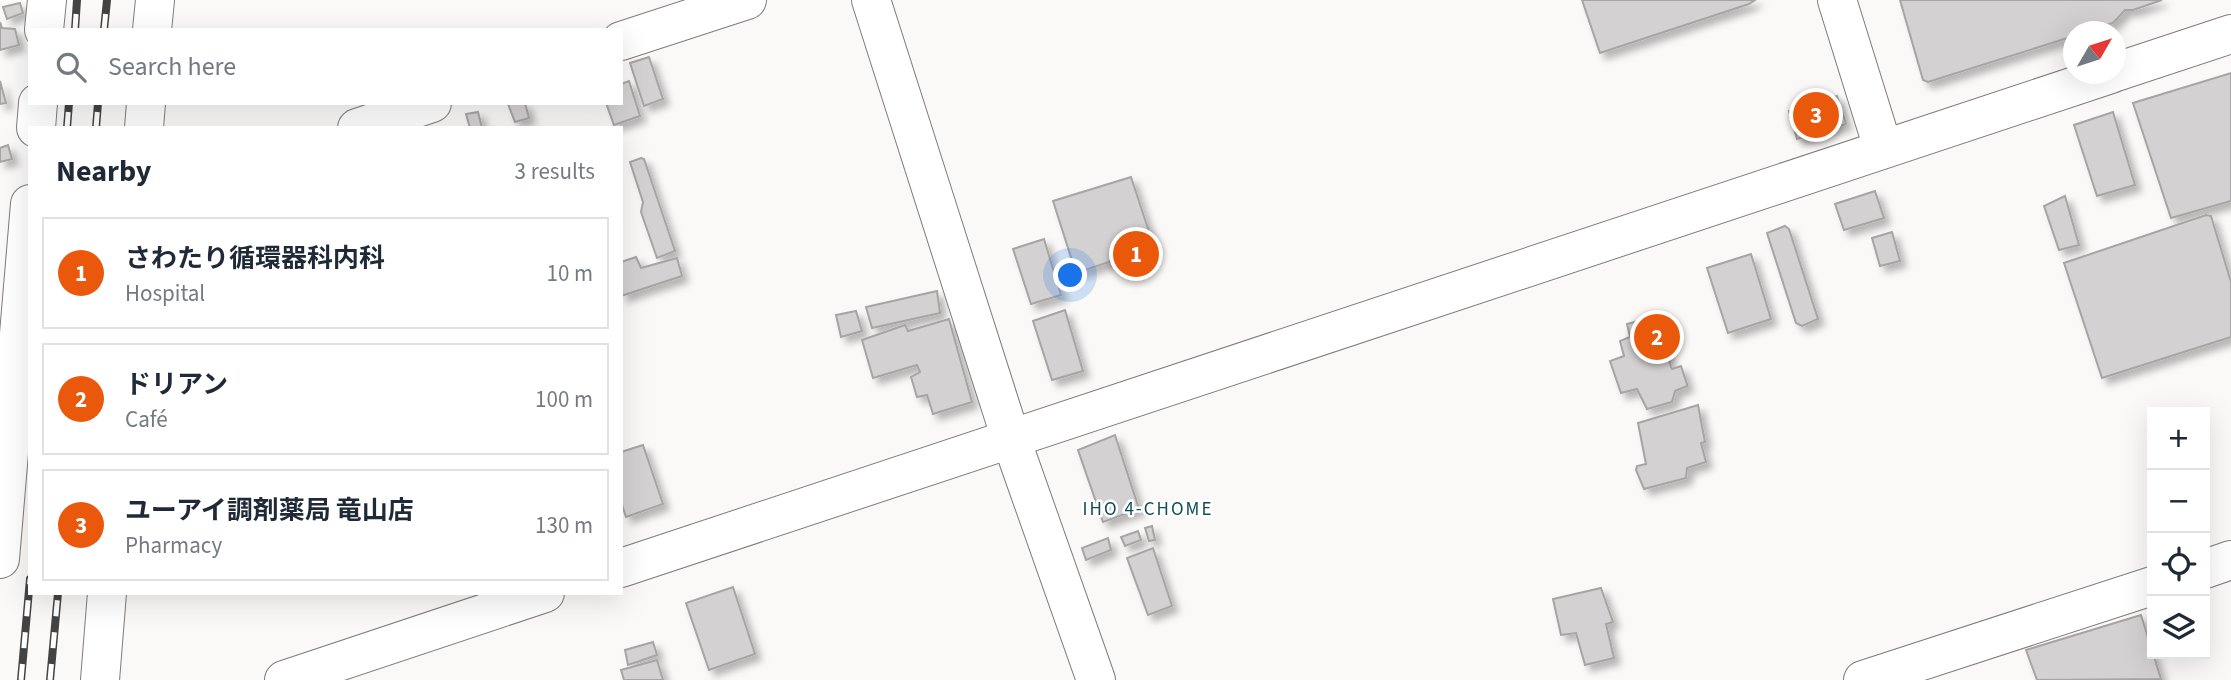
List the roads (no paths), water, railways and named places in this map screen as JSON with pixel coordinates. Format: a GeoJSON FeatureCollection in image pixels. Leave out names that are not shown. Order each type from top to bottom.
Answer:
{"type":"FeatureCollection","features":[{"type":"Feature","properties":{"kind":"street"},"geometry":{"type":"LineString","coordinates":[[44,28],[47,0]]}},
{"type":"Feature","properties":{"kind":"street"},"geometry":{"type":"LineString","coordinates":[[152,28],[155,0]]}},
{"type":"Feature","properties":{"kind":"street"},"geometry":{"type":"LineString","coordinates":[[623,40],[747,0]]}},
{"type":"Feature","properties":{"kind":"street"},"geometry":{"type":"LineString","coordinates":[[872,0],[1011,439],[1096,680]]}},
{"type":"Feature","properties":{"kind":"street"},"geometry":{"type":"LineString","coordinates":[[1837,0],[1883,148]]}},
{"type":"Feature","properties":{"kind":"street"},"geometry":{"type":"LineString","coordinates":[[2126,69],[2231,34]]}},
{"type":"Feature","properties":{"kind":"street"},"geometry":{"type":"LineString","coordinates":[[623,567],[2079,84]]}},
{"type":"Feature","properties":{"kind":"street"},"geometry":{"type":"LineString","coordinates":[[36,126],[38,105]]}},
{"type":"Feature","properties":{"kind":"street"},"geometry":{"type":"LineString","coordinates":[[144,126],[146,105]]}},
{"type":"Feature","properties":{"kind":"street"},"geometry":{"type":"LineString","coordinates":[[363,126],[426,105]]}},
{"type":"Feature","properties":{"kind":"street"},"geometry":{"type":"LineString","coordinates":[[0,559],[22,231]]}},
{"type":"Feature","properties":{"kind":"street"},"geometry":{"type":"LineString","coordinates":[[2210,567],[2231,560]]}},
{"type":"Feature","properties":{"kind":"street"},"geometry":{"type":"LineString","coordinates":[[1863,680],[2147,588]]}},
{"type":"Feature","properties":{"kind":"street"},"geometry":{"type":"LineString","coordinates":[[100,680],[107,595]]}},
{"type":"Feature","properties":{"kind":"street"},"geometry":{"type":"LineString","coordinates":[[284,680],[539,595]]}},
{"type":"Feature","properties":{"kind":"railway"},"geometry":{"type":"LineString","coordinates":[[75,28],[77,0]]}},
{"type":"Feature","properties":{"kind":"railway"},"geometry":{"type":"LineString","coordinates":[[104,28],[107,0]]}},
{"type":"Feature","properties":{"kind":"railway"},"geometry":{"type":"LineString","coordinates":[[67,126],[69,105]]}},
{"type":"Feature","properties":{"kind":"railway"},"geometry":{"type":"LineString","coordinates":[[96,126],[98,105]]}},
{"type":"Feature","properties":{"kind":"railway"},"geometry":{"type":"LineString","coordinates":[[21,680],[29,595]]}},
{"type":"Feature","properties":{"kind":"railway"},"geometry":{"type":"LineString","coordinates":[[50,680],[58,595]]}},
{"type":"Feature","properties":{"kind":"place","name":"ユーアイ調剤薬局 竜山店"},"geometry":{"type":"Point","coordinates":[1816,115]}},
{"type":"Feature","properties":{"kind":"place","name":"さわたり循環器科内科"},"geometry":{"type":"Point","coordinates":[1136,254]}},
{"type":"Feature","properties":{"kind":"place","name":"ドリアン"},"geometry":{"type":"Point","coordinates":[1657,337]}},
{"type":"Feature","properties":{"kind":"district","name":"IHO 4-CHOME"},"geometry":{"type":"Point","coordinates":[1148,509]}}]}
